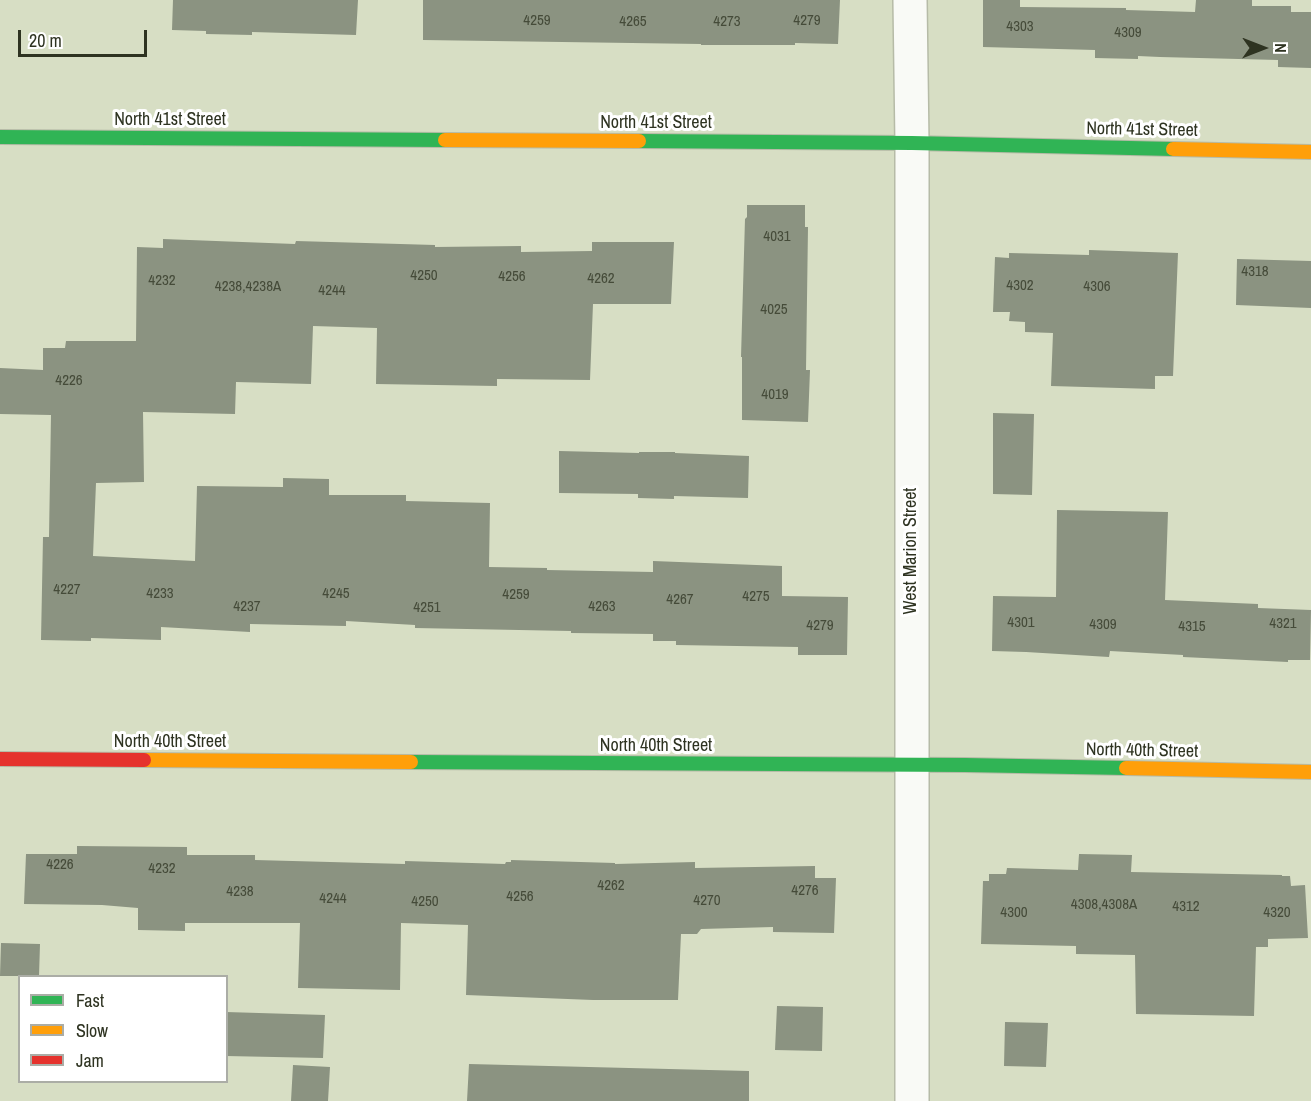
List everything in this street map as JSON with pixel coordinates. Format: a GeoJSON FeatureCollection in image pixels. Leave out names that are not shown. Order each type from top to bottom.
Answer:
{"type":"FeatureCollection","features":[{"type":"Feature","properties":{"kind":"street","name":"West Marion Street"},"geometry":{"type":"LineString","coordinates":[[910,0],[912,1101]]}},
{"type":"Feature","properties":{"kind":"street","name":"North 41st Street"},"geometry":{"type":"LineString","coordinates":[[0,137],[912,142],[1311,152]]}},
{"type":"Feature","properties":{"kind":"street","name":"North 40th Street"},"geometry":{"type":"LineString","coordinates":[[0,759],[912,765],[1311,772]]}},
{"type":"Feature","properties":{"kind":"building"},"geometry":{"type":"Polygon","coordinates":[[[173,0],[358,0],[356,35],[252,32],[252,35],[206,34],[206,31],[172,30],[173,0]]]}},
{"type":"Feature","properties":{"kind":"building"},"geometry":{"type":"Polygon","coordinates":[[[423,0],[840,0],[838,44],[701,45],[423,40],[423,0]]]}},
{"type":"Feature","properties":{"kind":"building"},"geometry":{"type":"Polygon","coordinates":[[[983,0],[1020,0],[1020,7],[1126,8],[1126,10],[1195,12],[1196,0],[1252,0],[1252,6],[1291,6],[1291,12],[1311,12],[1311,68],[1278,67],[1278,60],[1138,56],[1138,59],[1095,58],[1095,50],[983,47],[983,0]]]}},
{"type":"Feature","properties":{"kind":"building"},"geometry":{"type":"Polygon","coordinates":[[[747,205],[805,205],[805,227],[808,227],[806,370],[810,370],[808,422],[742,420],[741,357],[747,205]]]}},
{"type":"Feature","properties":{"kind":"building"},"geometry":{"type":"Polygon","coordinates":[[[163,239],[295,244],[296,241],[435,245],[435,247],[521,246],[521,252],[592,251],[592,242],[674,242],[671,304],[593,304],[590,380],[497,379],[497,386],[376,384],[377,328],[313,326],[311,384],[236,382],[235,414],[143,412],[144,482],[96,483],[93,556],[195,561],[197,486],[283,487],[283,478],[329,479],[329,495],[406,495],[406,501],[490,503],[489,567],[653,572],[653,561],[782,566],[782,596],[848,597],[847,655],[798,655],[798,647],[676,645],[676,641],[653,641],[653,634],[415,628],[415,625],[346,621],[346,626],[250,624],[250,632],[161,627],[161,640],[91,638],[91,641],[41,640],[43,537],[49,537],[51,415],[0,414],[0,368],[43,370],[43,348],[65,348],[66,341],[136,341],[137,247],[163,248],[163,239]]]}},
{"type":"Feature","properties":{"kind":"building"},"geometry":{"type":"Polygon","coordinates":[[[1089,250],[1178,253],[1173,376],[1155,376],[1155,389],[1051,386],[1053,333],[1025,332],[1025,322],[1009,321],[1010,312],[993,312],[995,257],[1009,258],[1009,253],[1089,255],[1089,250]]]}},
{"type":"Feature","properties":{"kind":"building"},"geometry":{"type":"Polygon","coordinates":[[[1237,259],[1311,261],[1311,308],[1236,305],[1237,259]]]}},
{"type":"Feature","properties":{"kind":"building"},"geometry":{"type":"Polygon","coordinates":[[[993,413],[1034,414],[1032,495],[993,494],[993,413]]]}},
{"type":"Feature","properties":{"kind":"building"},"geometry":{"type":"Polygon","coordinates":[[[559,451],[675,452],[749,456],[748,498],[674,496],[674,499],[638,498],[638,494],[559,493],[559,451]]]}},
{"type":"Feature","properties":{"kind":"building"},"geometry":{"type":"Polygon","coordinates":[[[1057,510],[1168,512],[1165,600],[1258,604],[1258,608],[1311,610],[1310,660],[1288,660],[1288,662],[1110,651],[1109,657],[992,651],[993,596],[1056,597],[1057,510]]]}},
{"type":"Feature","properties":{"kind":"building"},"geometry":{"type":"Polygon","coordinates":[[[77,846],[187,847],[187,855],[255,855],[255,860],[405,864],[405,861],[505,864],[511,860],[615,864],[695,862],[695,868],[815,866],[815,878],[836,878],[834,933],[773,932],[773,927],[701,929],[697,934],[681,934],[678,1000],[593,1000],[466,995],[468,925],[401,923],[400,990],[298,988],[300,923],[185,923],[185,931],[138,930],[138,908],[24,904],[26,854],[77,854],[77,846]]]}},
{"type":"Feature","properties":{"kind":"building"},"geometry":{"type":"Polygon","coordinates":[[[1079,854],[1132,855],[1131,872],[1290,876],[1291,886],[1305,885],[1308,938],[1268,939],[1268,947],[1256,947],[1254,1016],[1136,1014],[1135,955],[1076,954],[1076,946],[981,944],[983,881],[989,881],[989,874],[1006,874],[1007,868],[1078,870],[1079,854]]]}},
{"type":"Feature","properties":{"kind":"building"},"geometry":{"type":"Polygon","coordinates":[[[1,943],[40,944],[39,975],[0,976],[1,943]]]}},
{"type":"Feature","properties":{"kind":"building"},"geometry":{"type":"Polygon","coordinates":[[[777,1006],[823,1007],[822,1051],[775,1050],[777,1006]]]}},
{"type":"Feature","properties":{"kind":"building"},"geometry":{"type":"Polygon","coordinates":[[[228,1012],[325,1015],[323,1058],[228,1056],[228,1012]]]}},
{"type":"Feature","properties":{"kind":"building"},"geometry":{"type":"Polygon","coordinates":[[[1005,1022],[1048,1023],[1046,1067],[1004,1066],[1005,1022]]]}},
{"type":"Feature","properties":{"kind":"building"},"geometry":{"type":"Polygon","coordinates":[[[469,1064],[749,1071],[749,1101],[467,1101],[469,1064]]]}},
{"type":"Feature","properties":{"kind":"building"},"geometry":{"type":"Polygon","coordinates":[[[293,1065],[330,1067],[328,1101],[291,1101],[293,1065]]]}},
{"type":"Feature","properties":{"kind":"traffic: fast"},"geometry":{"type":"LineString","coordinates":[[0,137],[445,140]]}},
{"type":"Feature","properties":{"kind":"traffic: fast"},"geometry":{"type":"LineString","coordinates":[[639,141],[912,143],[1173,149]]}},
{"type":"Feature","properties":{"kind":"traffic: fast"},"geometry":{"type":"LineString","coordinates":[[411,762],[1126,768]]}},
{"type":"Feature","properties":{"kind":"traffic: slow"},"geometry":{"type":"LineString","coordinates":[[445,140],[639,141]]}},
{"type":"Feature","properties":{"kind":"traffic: slow"},"geometry":{"type":"LineString","coordinates":[[1173,149],[1311,152]]}},
{"type":"Feature","properties":{"kind":"traffic: slow"},"geometry":{"type":"LineString","coordinates":[[144,760],[411,762]]}},
{"type":"Feature","properties":{"kind":"traffic: slow"},"geometry":{"type":"LineString","coordinates":[[1126,768],[1311,772]]}},
{"type":"Feature","properties":{"kind":"traffic: jam"},"geometry":{"type":"LineString","coordinates":[[0,759],[144,760]]}}]}
